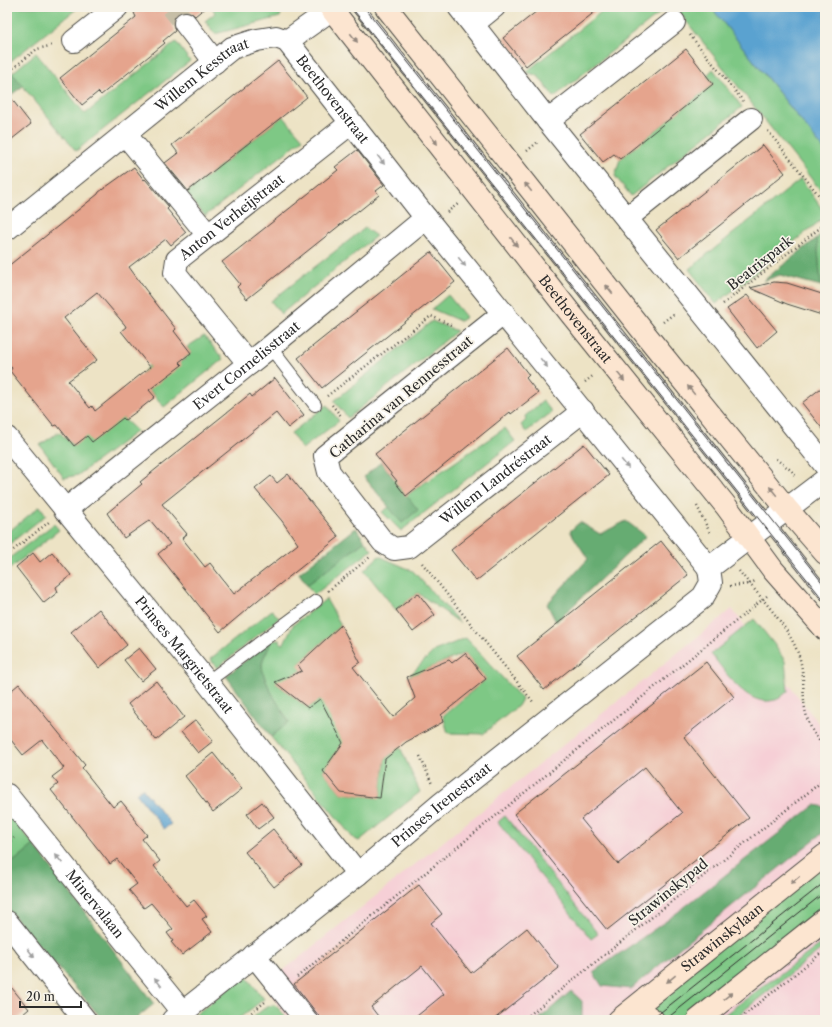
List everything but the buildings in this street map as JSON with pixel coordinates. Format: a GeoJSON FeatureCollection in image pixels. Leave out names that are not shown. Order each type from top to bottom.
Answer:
{"type":"FeatureCollection","features":[{"type":"Feature","properties":{"kind":"main road"},"geometry":{"type":"LineString","coordinates":[[386,7],[646,335],[787,509],[825,553]]}},
{"type":"Feature","properties":{"kind":"main road","name":"Beethovenstraat"},"geometry":{"type":"LineString","coordinates":[[332,8],[571,314],[726,506],[773,570],[825,629]]}},
{"type":"Feature","properties":{"kind":"main road","name":"Strawinskylaan"},"geometry":{"type":"LineString","coordinates":[[623,1017],[825,855]]}},
{"type":"Feature","properties":{"kind":"main road"},"geometry":{"type":"LineString","coordinates":[[698,1020],[825,919]]}},
{"type":"Feature","properties":{"kind":"main road"},"geometry":{"type":"LineString","coordinates":[[623,1017],[644,1014],[653,1020]]}},
{"type":"Feature","properties":{"kind":"street"},"geometry":{"type":"LineString","coordinates":[[74,41],[117,7]]}},
{"type":"Feature","properties":{"kind":"street"},"geometry":{"type":"LineString","coordinates":[[459,7],[548,121],[825,465]]}},
{"type":"Feature","properties":{"kind":"street"},"geometry":{"type":"LineString","coordinates":[[473,24],[494,7]]}},
{"type":"Feature","properties":{"kind":"street"},"geometry":{"type":"LineString","coordinates":[[287,41],[332,8]]}},
{"type":"Feature","properties":{"kind":"street"},"geometry":{"type":"LineString","coordinates":[[548,121],[674,22]]}},
{"type":"Feature","properties":{"kind":"street"},"geometry":{"type":"LineString","coordinates":[[185,23],[215,62]]}},
{"type":"Feature","properties":{"kind":"street","name":"Willem Kesstraat"},"geometry":{"type":"LineString","coordinates":[[7,229],[232,48],[257,40],[276,37],[287,41]]}},
{"type":"Feature","properties":{"kind":"street","name":"Beethovenstraat"},"geometry":{"type":"LineString","coordinates":[[287,41],[426,218],[583,411],[708,578]]}},
{"type":"Feature","properties":{"kind":"street"},"geometry":{"type":"LineString","coordinates":[[627,218],[751,119]]}},
{"type":"Feature","properties":{"kind":"street","name":"Anton Verheijstraat"},"geometry":{"type":"LineString","coordinates":[[248,364],[175,273],[177,260],[351,123]]}},
{"type":"Feature","properties":{"kind":"street"},"geometry":{"type":"LineString","coordinates":[[125,134],[208,235]]}},
{"type":"Feature","properties":{"kind":"street","name":"Evert Cornelisstraat"},"geometry":{"type":"LineString","coordinates":[[65,510],[270,347],[426,218]]}},
{"type":"Feature","properties":{"kind":"street","name":"Catharina van Rennesstraat"},"geometry":{"type":"LineString","coordinates":[[383,542],[329,472],[325,456],[504,313]]}},
{"type":"Feature","properties":{"kind":"street","name":"Willem Landréstraat"},"geometry":{"type":"LineString","coordinates":[[410,547],[583,411]]}},
{"type":"Feature","properties":{"kind":"street","name":"Prinses Margrietstraat"},"geometry":{"type":"LineString","coordinates":[[7,438],[207,682],[358,874]]}},
{"type":"Feature","properties":{"kind":"street","name":"Prinses Irenestraat"},"geometry":{"type":"LineString","coordinates":[[178,1016],[358,874],[442,804],[703,597],[708,578],[750,538],[825,480]]}},
{"type":"Feature","properties":{"kind":"street"},"geometry":{"type":"LineString","coordinates":[[383,542],[394,549],[410,547]]}},
{"type":"Feature","properties":{"kind":"street","name":"Minervalaan"},"geometry":{"type":"LineString","coordinates":[[7,795],[178,1016]]}},
{"type":"Feature","properties":{"kind":"street"},"geometry":{"type":"LineString","coordinates":[[7,922],[85,1020]]}},
{"type":"Feature","properties":{"kind":"street"},"geometry":{"type":"LineString","coordinates":[[254,955],[306,1020]]}},
{"type":"Feature","properties":{"kind":"lane","name":"Beethovenstraat"},"geometry":{"type":"LineString","coordinates":[[358,7],[825,594]]}},
{"type":"Feature","properties":{"kind":"lane"},"geometry":{"type":"LineString","coordinates":[[270,347],[316,405]]}},
{"type":"Feature","properties":{"kind":"lane"},"geometry":{"type":"LineString","coordinates":[[207,682],[316,600]]}},
{"type":"Feature","properties":{"kind":"path"},"geometry":{"type":"LineString","coordinates":[[7,73],[37,49],[74,41]]}},
{"type":"Feature","properties":{"kind":"path","name":"Beatrixpark"},"geometry":{"type":"LineString","coordinates":[[707,317],[825,224]]}},
{"type":"Feature","properties":{"kind":"path"},"geometry":{"type":"LineString","coordinates":[[316,405],[431,316],[474,336]]}},
{"type":"Feature","properties":{"kind":"path"},"geometry":{"type":"LineString","coordinates":[[325,397],[355,432]]}},
{"type":"Feature","properties":{"kind":"path"},"geometry":{"type":"LineString","coordinates":[[7,555],[65,510]]}},
{"type":"Feature","properties":{"kind":"path"},"geometry":{"type":"LineString","coordinates":[[316,600],[375,553],[383,542]]}},
{"type":"Feature","properties":{"kind":"path"},"geometry":{"type":"LineString","coordinates":[[410,547],[548,720]]}},
{"type":"Feature","properties":{"kind":"path"},"geometry":{"type":"LineString","coordinates":[[708,578],[749,584],[757,581],[773,570]]}},
{"type":"Feature","properties":{"kind":"path"},"geometry":{"type":"LineString","coordinates":[[749,584],[791,636],[800,657],[804,676],[806,716],[814,734],[825,749]]}},
{"type":"Feature","properties":{"kind":"path"},"geometry":{"type":"LineString","coordinates":[[242,1020],[763,600]]}},
{"type":"Feature","properties":{"kind":"path"},"geometry":{"type":"LineString","coordinates":[[420,756],[442,804]]}},
{"type":"Feature","properties":{"kind":"path","name":"Strawinskypad"},"geometry":{"type":"LineString","coordinates":[[524,1020],[825,779]]}},
{"type":"Feature","properties":{"kind":"path"},"geometry":{"type":"LineString","coordinates":[[738,1020],[825,950]]}},
{"type":"Feature","properties":{"kind":"shaded area"},"geometry":{"type":"Polygon","coordinates":[[[732,609],[825,732],[825,1020],[290,1020],[264,986],[732,609]]]}},
{"type":"Feature","properties":{"kind":"green space"},"geometry":{"type":"Polygon","coordinates":[[[7,7],[79,7],[7,64],[7,7]]]}},
{"type":"Feature","properties":{"kind":"green space"},"geometry":{"type":"Polygon","coordinates":[[[212,7],[279,7],[282,11],[280,17],[215,34],[205,21],[215,13],[212,7]]]}},
{"type":"Feature","properties":{"kind":"green space"},"geometry":{"type":"Polygon","coordinates":[[[607,7],[662,7],[664,10],[554,97],[538,76],[526,72],[607,7]]]}},
{"type":"Feature","properties":{"kind":"green space"},"geometry":{"type":"Polygon","coordinates":[[[675,7],[711,7],[825,151],[825,196],[675,7]]]}},
{"type":"Feature","properties":{"kind":"green space"},"geometry":{"type":"Polygon","coordinates":[[[176,42],[190,61],[76,151],[12,73],[36,53],[85,114],[176,42]]]}},
{"type":"Feature","properties":{"kind":"green space"},"geometry":{"type":"Polygon","coordinates":[[[713,69],[742,107],[631,196],[615,176],[620,159],[713,84],[707,75],[713,69]]]}},
{"type":"Feature","properties":{"kind":"green space"},"geometry":{"type":"Polygon","coordinates":[[[12,73],[23,86],[7,98],[7,77],[12,73]]]}},
{"type":"Feature","properties":{"kind":"green space"},"geometry":{"type":"Polygon","coordinates":[[[283,116],[303,139],[205,216],[186,193],[283,116]]]}},
{"type":"Feature","properties":{"kind":"green space"},"geometry":{"type":"Polygon","coordinates":[[[801,179],[825,213],[825,217],[716,304],[689,269],[801,179]]]}},
{"type":"Feature","properties":{"kind":"green space"},"geometry":{"type":"Polygon","coordinates":[[[365,228],[376,236],[281,314],[271,301],[365,228]]]}},
{"type":"Feature","properties":{"kind":"green space"},"geometry":{"type":"Polygon","coordinates":[[[825,232],[825,287],[821,286],[817,238],[825,232]]]}},
{"type":"Feature","properties":{"kind":"green space"},"geometry":{"type":"Polygon","coordinates":[[[817,238],[821,286],[780,275],[763,281],[817,238]]]}},
{"type":"Feature","properties":{"kind":"green space"},"geometry":{"type":"Polygon","coordinates":[[[448,295],[466,317],[460,321],[432,309],[448,295]]]}},
{"type":"Feature","properties":{"kind":"green space"},"geometry":{"type":"Polygon","coordinates":[[[432,321],[457,331],[348,418],[334,401],[432,321]]]}},
{"type":"Feature","properties":{"kind":"green space"},"geometry":{"type":"Polygon","coordinates":[[[204,336],[223,359],[164,407],[139,377],[156,357],[170,373],[191,353],[187,347],[204,336]]]}},
{"type":"Feature","properties":{"kind":"green space"},"geometry":{"type":"Polygon","coordinates":[[[543,401],[552,412],[526,432],[521,425],[526,420],[525,416],[543,401]]]}},
{"type":"Feature","properties":{"kind":"green space"},"geometry":{"type":"Polygon","coordinates":[[[327,405],[339,421],[302,449],[291,433],[327,405]]]}},
{"type":"Feature","properties":{"kind":"green space"},"geometry":{"type":"Polygon","coordinates":[[[116,409],[137,431],[78,475],[64,478],[40,445],[59,432],[74,446],[116,409]]]}},
{"type":"Feature","properties":{"kind":"green space"},"geometry":{"type":"Polygon","coordinates":[[[505,428],[515,441],[401,531],[382,512],[505,428]]]}},
{"type":"Feature","properties":{"kind":"green space"},"geometry":{"type":"Polygon","coordinates":[[[381,462],[418,510],[402,523],[364,477],[381,462]]]}},
{"type":"Feature","properties":{"kind":"green space"},"geometry":{"type":"Polygon","coordinates":[[[40,506],[46,515],[7,546],[7,533],[40,506]]]}},
{"type":"Feature","properties":{"kind":"green space"},"geometry":{"type":"Polygon","coordinates":[[[626,521],[646,536],[556,622],[547,604],[588,559],[570,531],[580,522],[600,534],[626,521]]]}},
{"type":"Feature","properties":{"kind":"green space"},"geometry":{"type":"Polygon","coordinates":[[[54,524],[59,530],[7,571],[7,560],[54,524]]]}},
{"type":"Feature","properties":{"kind":"green space"},"geometry":{"type":"Polygon","coordinates":[[[356,528],[365,541],[307,585],[299,573],[356,528]]]}},
{"type":"Feature","properties":{"kind":"green space"},"geometry":{"type":"Polygon","coordinates":[[[365,541],[372,550],[314,595],[307,585],[365,541]]]}},
{"type":"Feature","properties":{"kind":"green space"},"geometry":{"type":"Polygon","coordinates":[[[379,556],[413,571],[460,623],[418,593],[396,610],[364,570],[379,556]]]}},
{"type":"Feature","properties":{"kind":"green space"},"geometry":{"type":"Polygon","coordinates":[[[326,599],[341,625],[300,663],[303,670],[276,683],[308,708],[320,699],[348,738],[348,747],[340,747],[323,771],[341,793],[380,798],[385,759],[400,747],[420,792],[359,841],[353,838],[271,737],[289,722],[272,694],[263,672],[262,662],[269,647],[270,641],[279,640],[283,645],[293,625],[326,599]]]}},
{"type":"Feature","properties":{"kind":"green space"},"geometry":{"type":"Polygon","coordinates":[[[272,610],[279,618],[217,668],[210,659],[272,610]]]}},
{"type":"Feature","properties":{"kind":"green space"},"geometry":{"type":"Polygon","coordinates":[[[754,619],[774,644],[785,661],[788,691],[780,698],[775,700],[765,701],[755,699],[746,694],[730,679],[711,654],[754,619]]]}},
{"type":"Feature","properties":{"kind":"green space"},"geometry":{"type":"Polygon","coordinates":[[[466,638],[522,699],[518,706],[483,734],[448,733],[443,716],[486,679],[465,653],[408,677],[434,651],[466,638]]]}},
{"type":"Feature","properties":{"kind":"green space"},"geometry":{"type":"Polygon","coordinates":[[[270,641],[269,647],[262,662],[263,672],[272,694],[289,722],[271,737],[226,676],[270,641]]]}},
{"type":"Feature","properties":{"kind":"green space"},"geometry":{"type":"Polygon","coordinates":[[[815,805],[825,807],[825,831],[631,989],[602,986],[593,972],[669,919],[815,805]]]}},
{"type":"Feature","properties":{"kind":"green space"},"geometry":{"type":"Polygon","coordinates":[[[7,812],[34,845],[7,867],[7,812]]]}},
{"type":"Feature","properties":{"kind":"green space"},"geometry":{"type":"Polygon","coordinates":[[[505,816],[598,934],[591,939],[498,822],[505,816]]]}},
{"type":"Feature","properties":{"kind":"green space"},"geometry":{"type":"Polygon","coordinates":[[[34,845],[154,1004],[134,1020],[103,1020],[7,908],[7,867],[34,845]]]}},
{"type":"Feature","properties":{"kind":"green space"},"geometry":{"type":"Polygon","coordinates":[[[825,862],[825,910],[687,1020],[629,1020],[825,862]]]}},
{"type":"Feature","properties":{"kind":"green space"},"geometry":{"type":"Polygon","coordinates":[[[825,941],[825,946],[732,1020],[717,1020],[825,941]]]}},
{"type":"Feature","properties":{"kind":"green space"},"geometry":{"type":"Polygon","coordinates":[[[245,975],[264,999],[237,1020],[189,1020],[245,975]]]}},
{"type":"Feature","properties":{"kind":"green space"},"geometry":{"type":"Polygon","coordinates":[[[571,991],[582,1001],[582,1020],[538,1020],[571,991]]]}},
{"type":"Feature","properties":{"kind":"green space"},"geometry":{"type":"Polygon","coordinates":[[[275,1005],[289,1020],[250,1020],[267,1006],[275,1005]]]}},
{"type":"Feature","properties":{"kind":"water"},"geometry":{"type":"Polygon","coordinates":[[[711,7],[825,7],[825,151],[711,7]]]}},
{"type":"Feature","properties":{"kind":"water"},"geometry":{"type":"Polygon","coordinates":[[[142,788],[171,824],[164,829],[136,793],[142,788]]]}},
{"type":"Feature","properties":{"kind":"tunnel"},"geometry":{"type":"LineString","coordinates":[[172,7],[185,23]]}},
{"type":"Feature","properties":{"kind":"tram line"},"geometry":{"type":"LineString","coordinates":[[351,7],[825,602]]}},
{"type":"Feature","properties":{"kind":"tram line"},"geometry":{"type":"LineString","coordinates":[[364,7],[825,586]]}},
{"type":"Feature","properties":{"kind":"tram line"},"geometry":{"type":"LineString","coordinates":[[651,1020],[825,882]]}},
{"type":"Feature","properties":{"kind":"tram line"},"geometry":{"type":"LineString","coordinates":[[665,1020],[825,892]]}}]}
